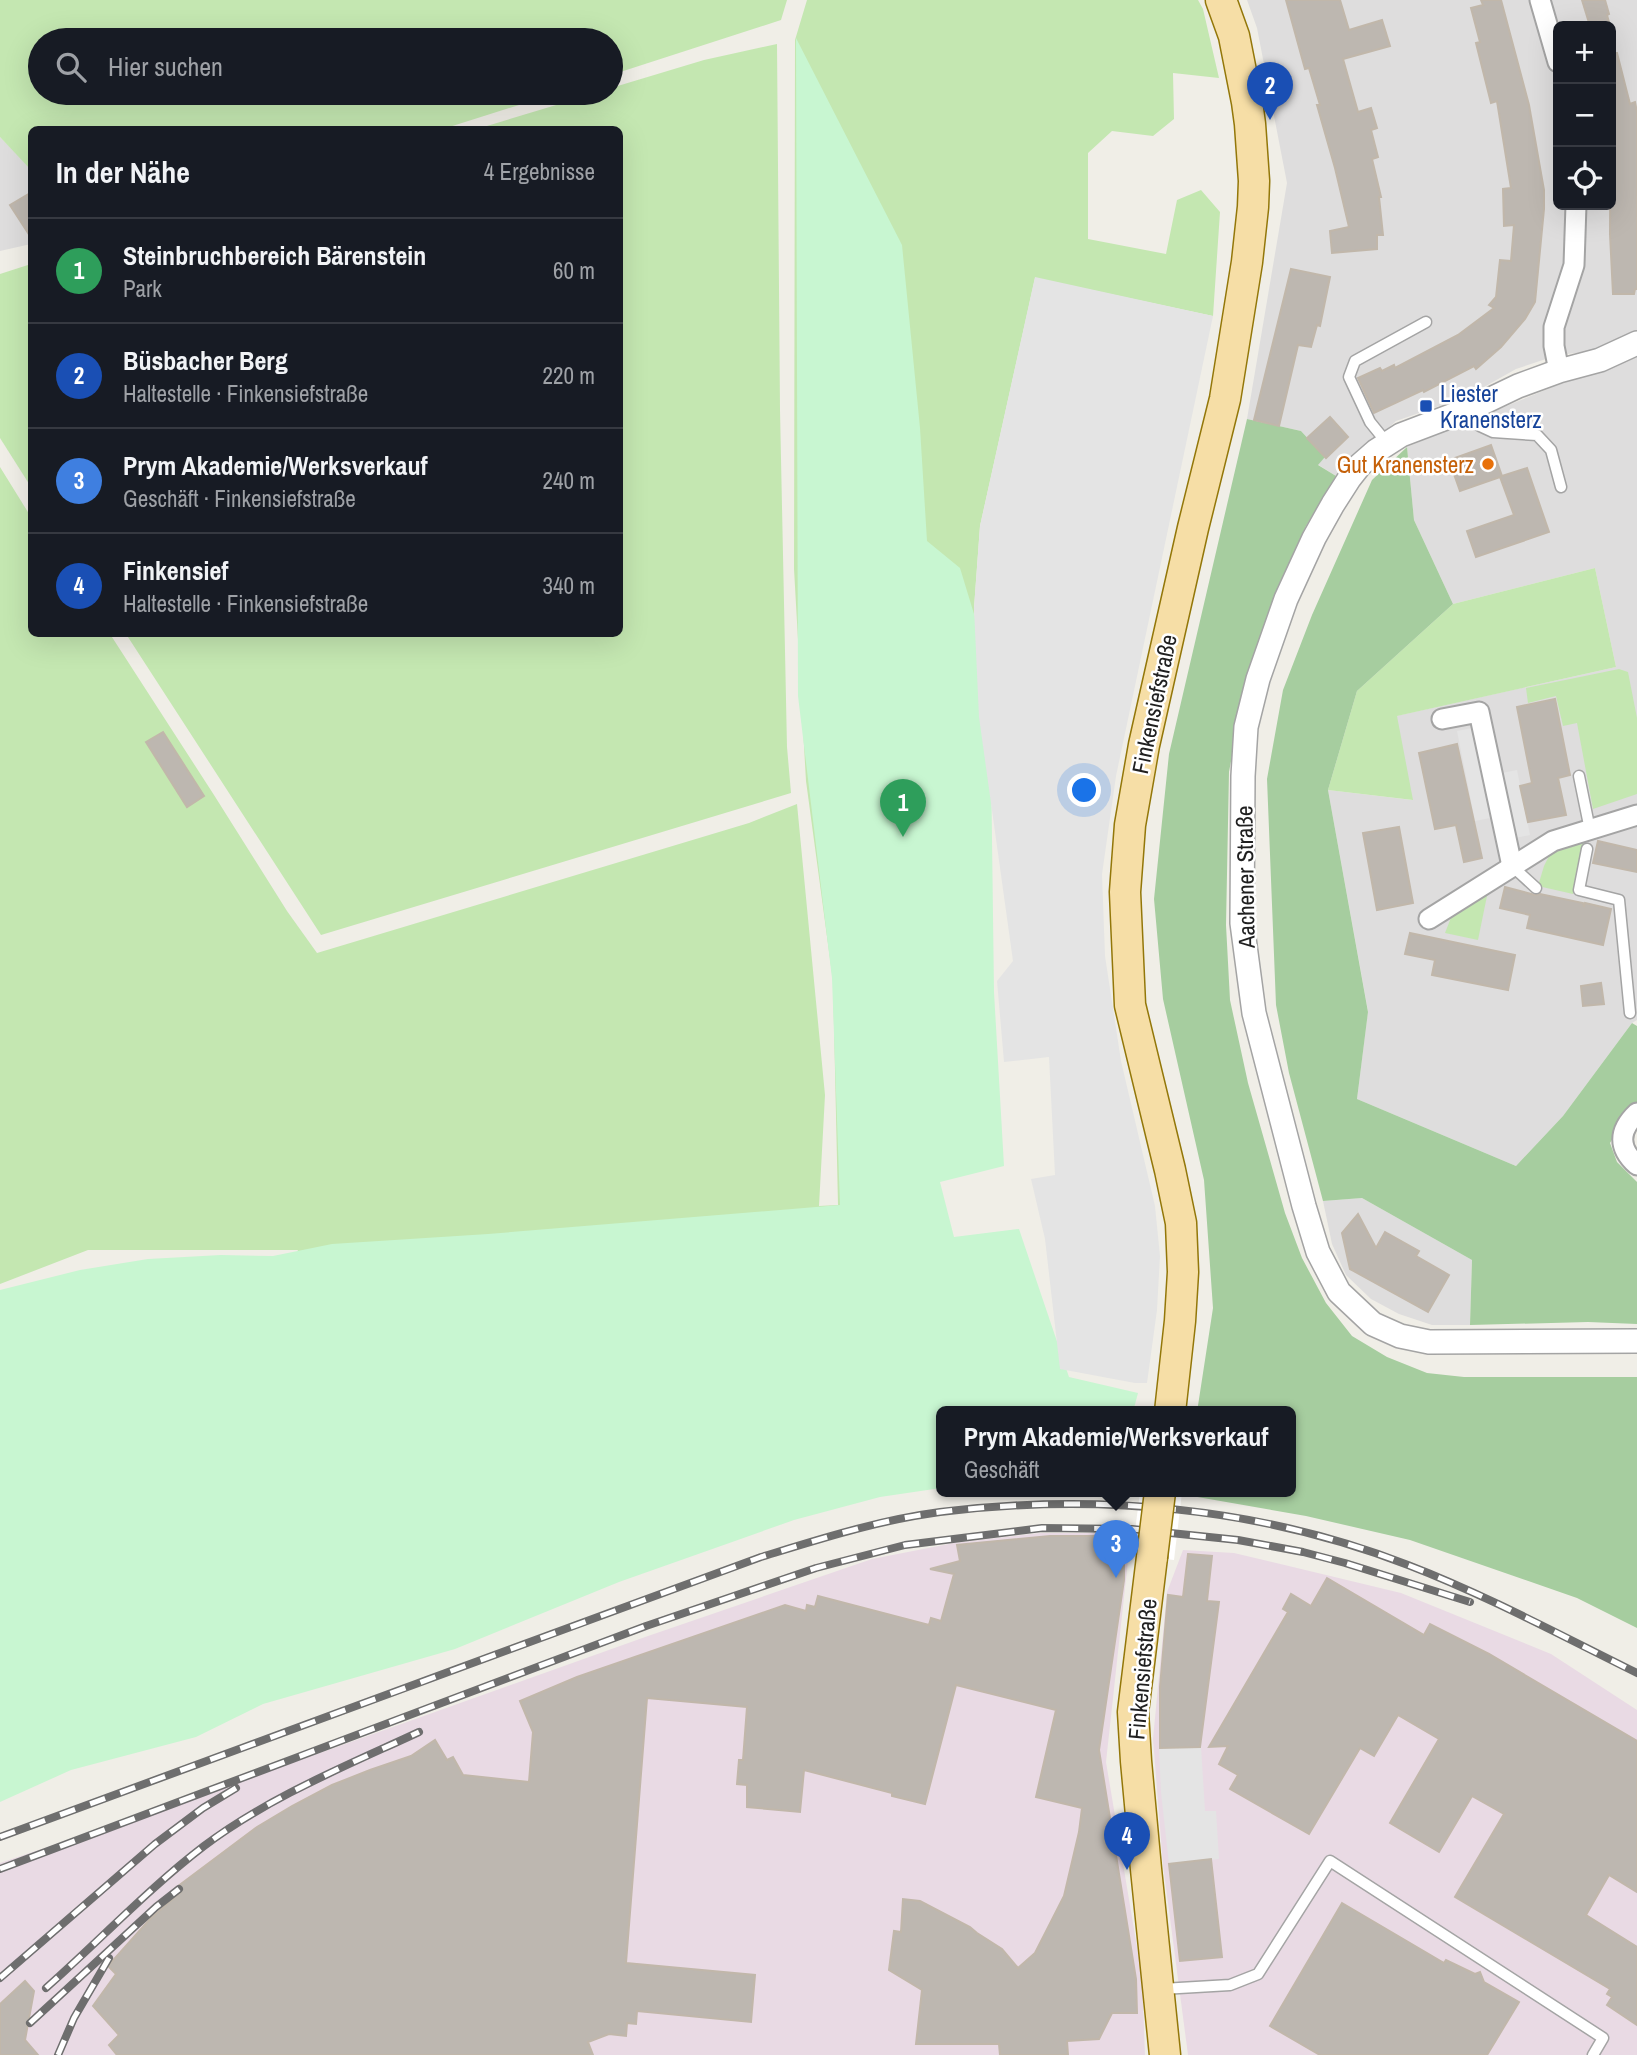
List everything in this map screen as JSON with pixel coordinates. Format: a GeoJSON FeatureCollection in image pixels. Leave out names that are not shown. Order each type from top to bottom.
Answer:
{"type":"FeatureCollection","features":[{"type":"Feature","properties":{"kind":"main road","name":"Finkensiefstraße"},"geometry":{"type":"LineString","coordinates":[[1171,1406],[1183,1272],[1181,1223],[1130,1005],[1125,892],[1130,825],[1144,745],[1225,399],[1247,262],[1254,181],[1249,113],[1234,36],[1221,0]]}},
{"type":"Feature","properties":{"kind":"main road","name":"Finkensiefstraße"},"geometry":{"type":"LineString","coordinates":[[1159,1497],[1133,1712],[1165,2055]]}},
{"type":"Feature","properties":{"kind":"street"},"geometry":{"type":"LineString","coordinates":[[1540,0],[1553,45]]}},
{"type":"Feature","properties":{"kind":"street"},"geometry":{"type":"LineString","coordinates":[[1559,371],[1554,346],[1554,327],[1574,265],[1576,210]]}},
{"type":"Feature","properties":{"kind":"street","name":"Aachener Straße"},"geometry":{"type":"LineString","coordinates":[[1637,343],[1600,360],[1518,386],[1472,408],[1401,435],[1360,465],[1349,479],[1314,538],[1286,599],[1258,679],[1246,727],[1242,923],[1254,1013],[1272,1090],[1318,1252],[1339,1292],[1373,1324],[1400,1336],[1429,1342],[1637,1341]]}},
{"type":"Feature","properties":{"kind":"street"},"geometry":{"type":"LineString","coordinates":[[1442,719],[1479,712],[1512,866]]}},
{"type":"Feature","properties":{"kind":"street"},"geometry":{"type":"LineString","coordinates":[[1429,919],[1553,841],[1589,839],[1637,815]]}},
{"type":"Feature","properties":{"kind":"street"},"geometry":{"type":"LineString","coordinates":[[1637,1113],[1626,1125],[1622,1142],[1625,1155],[1637,1165]]}},
{"type":"Feature","properties":{"kind":"lane"},"geometry":{"type":"LineString","coordinates":[[1388,444],[1370,422],[1349,377],[1355,361],[1426,322]]}},
{"type":"Feature","properties":{"kind":"lane"},"geometry":{"type":"LineString","coordinates":[[1472,408],[1480,426],[1493,432],[1537,435],[1551,450],[1561,487]]}},
{"type":"Feature","properties":{"kind":"lane"},"geometry":{"type":"LineString","coordinates":[[1579,776],[1589,839],[1579,890],[1619,900],[1630,1013]]}},
{"type":"Feature","properties":{"kind":"lane"},"geometry":{"type":"LineString","coordinates":[[1512,866],[1536,888]]}},
{"type":"Feature","properties":{"kind":"lane"},"geometry":{"type":"LineString","coordinates":[[1158,1989],[1230,1985],[1258,1974],[1330,1861],[1603,2038],[1593,2055]]}},
{"type":"Feature","properties":{"kind":"shaded area"},"geometry":{"type":"Polygon","coordinates":[[[1247,0],[1637,0],[1637,331],[1593,351],[1558,355],[1516,369],[1468,396],[1396,421],[1336,476],[1317,464],[1325,457],[1301,431],[1247,419],[1287,183],[1257,28],[1247,0]]]}},
{"type":"Feature","properties":{"kind":"shaded area"},"geometry":{"type":"Polygon","coordinates":[[[0,137],[28,166],[28,245],[0,251],[0,137]]]}},
{"type":"Feature","properties":{"kind":"shaded area"},"geometry":{"type":"Polygon","coordinates":[[[1035,277],[1213,316],[1116,776],[1102,874],[1105,956],[1121,1061],[1155,1206],[1160,1256],[1157,1310],[1147,1383],[1060,1369],[1045,1239],[1031,1179],[1055,1175],[1049,1057],[1004,1062],[997,981],[1013,961],[979,717],[974,608],[980,526],[1035,277]]]}},
{"type":"Feature","properties":{"kind":"shaded area"},"geometry":{"type":"Polygon","coordinates":[[[1637,355],[1637,1020],[1632,1023],[1563,1116],[1516,1166],[1357,1099],[1368,1011],[1328,790],[1412,800],[1396,716],[1616,667],[1595,568],[1453,604],[1414,520],[1407,447],[1637,355]]]}},
{"type":"Feature","properties":{"kind":"shaded area"},"geometry":{"type":"Polygon","coordinates":[[[1472,728],[1490,818],[1475,821],[1457,731],[1472,728]]]}},
{"type":"Feature","properties":{"kind":"shaded area"},"geometry":{"type":"Polygon","coordinates":[[[1517,770],[1530,835],[1515,838],[1502,773],[1517,770]]]}},
{"type":"Feature","properties":{"kind":"shaded area"},"geometry":{"type":"Polygon","coordinates":[[[1362,1198],[1472,1260],[1470,1325],[1432,1325],[1399,1314],[1371,1299],[1346,1275],[1332,1244],[1323,1201],[1362,1198]]]}},
{"type":"Feature","properties":{"kind":"shaded area"},"geometry":{"type":"Polygon","coordinates":[[[1040,1533],[1131,1533],[1106,1762],[1142,1977],[1145,2055],[0,2055],[0,1863],[205,1794],[872,1559],[954,1543],[1040,1533]]]}},
{"type":"Feature","properties":{"kind":"shaded area"},"geometry":{"type":"Polygon","coordinates":[[[1183,1550],[1234,1553],[1401,1593],[1551,1654],[1637,1710],[1637,2055],[1188,2055],[1163,1865],[1153,1739],[1167,1592],[1183,1550]]]}},
{"type":"Feature","properties":{"kind":"shaded area"},"geometry":{"type":"Polygon","coordinates":[[[1201,1747],[1205,1811],[1216,1811],[1219,1859],[1169,1864],[1159,1748],[1201,1747]]]}},
{"type":"Feature","properties":{"kind":"green space"},"geometry":{"type":"Polygon","coordinates":[[[0,0],[787,0],[781,20],[623,71],[623,28],[28,28],[28,105],[519,105],[452,126],[28,126],[28,167],[0,137],[0,0]]]}},
{"type":"Feature","properties":{"kind":"green space"},"geometry":{"type":"Polygon","coordinates":[[[807,0],[1198,0],[1203,9],[1219,78],[1173,73],[1174,119],[1153,136],[1112,131],[1088,153],[1088,239],[1166,254],[1177,200],[1201,190],[1220,212],[1213,316],[1035,278],[980,526],[974,608],[979,717],[865,1225],[256,1351],[298,1250],[88,1250],[0,1284],[0,467],[28,512],[28,637],[112,637],[287,911],[317,953],[749,823],[797,804],[825,1095],[819,1206],[838,1205],[833,981],[806,781],[794,569],[795,40],[807,0]]]}},
{"type":"Feature","properties":{"kind":"green space"},"geometry":{"type":"Polygon","coordinates":[[[796,38],[902,245],[920,428],[927,541],[960,568],[990,684],[994,992],[1004,1166],[940,1182],[954,1237],[1019,1229],[1069,1377],[1138,1393],[1135,1406],[936,1406],[936,1489],[880,1497],[794,1520],[619,1582],[455,1649],[263,1704],[196,1737],[71,1770],[0,1802],[0,1290],[80,1270],[148,1259],[221,1255],[273,1256],[332,1244],[840,1205],[832,978],[798,696],[796,38]]]}},
{"type":"Feature","properties":{"kind":"green space"},"geometry":{"type":"Polygon","coordinates":[[[777,44],[780,410],[787,747],[791,793],[321,935],[128,637],[623,637],[623,126],[487,126],[556,105],[623,105],[623,84],[704,60],[777,44]]]}},
{"type":"Feature","properties":{"kind":"green space"},"geometry":{"type":"Polygon","coordinates":[[[28,265],[28,482],[0,438],[0,274],[28,265]]]}},
{"type":"Feature","properties":{"kind":"green space"},"geometry":{"type":"Polygon","coordinates":[[[1247,419],[1301,431],[1325,457],[1318,465],[1336,476],[1306,526],[1275,593],[1247,674],[1229,772],[1226,925],[1230,1000],[1248,1083],[1285,1213],[1302,1258],[1326,1303],[1352,1336],[1387,1357],[1427,1373],[1464,1377],[1637,1377],[1637,1628],[1577,1598],[1410,1540],[1306,1516],[1197,1497],[1296,1497],[1296,1406],[1198,1406],[1213,1308],[1204,1180],[1163,999],[1154,899],[1169,754],[1247,419]]]}},
{"type":"Feature","properties":{"kind":"green space"},"geometry":{"type":"Polygon","coordinates":[[[1407,447],[1414,520],[1453,604],[1357,691],[1328,790],[1368,1012],[1357,1099],[1516,1166],[1563,1116],[1632,1023],[1637,1026],[1637,1103],[1631,1107],[1610,1143],[1617,1162],[1637,1182],[1637,1324],[1588,1322],[1470,1325],[1472,1260],[1362,1198],[1323,1201],[1289,1073],[1276,1005],[1267,779],[1283,690],[1312,615],[1372,480],[1407,447]]]}},
{"type":"Feature","properties":{"kind":"green space"},"geometry":{"type":"Polygon","coordinates":[[[1595,568],[1616,667],[1397,716],[1413,800],[1328,790],[1357,691],[1453,604],[1595,568]]]}},
{"type":"Feature","properties":{"kind":"green space"},"geometry":{"type":"Polygon","coordinates":[[[1619,669],[1628,672],[1637,718],[1637,794],[1593,809],[1577,723],[1563,726],[1556,696],[1528,703],[1526,688],[1619,669]]]}},
{"type":"Feature","properties":{"kind":"green space"},"geometry":{"type":"Polygon","coordinates":[[[1585,839],[1573,894],[1538,886],[1552,850],[1585,839]]]}},
{"type":"Feature","properties":{"kind":"green space"},"geometry":{"type":"Polygon","coordinates":[[[1488,891],[1478,940],[1445,933],[1452,915],[1488,891]]]}},
{"type":"Feature","properties":{"kind":"pier"},"geometry":{"type":"Polygon","coordinates":[[[1139,1497],[1181,1497],[1174,1560],[1132,1555],[1139,1497]]]}},
{"type":"Feature","properties":{"kind":"building"},"geometry":{"type":"Polygon","coordinates":[[[1286,0],[1340,0],[1349,30],[1382,20],[1390,46],[1343,59],[1358,112],[1371,108],[1377,128],[1371,130],[1378,157],[1372,159],[1381,197],[1383,235],[1377,235],[1377,249],[1332,253],[1330,231],[1349,227],[1317,105],[1320,105],[1309,68],[1305,69],[1286,0]]]}},
{"type":"Feature","properties":{"kind":"building"},"geometry":{"type":"Polygon","coordinates":[[[1481,0],[1501,0],[1529,105],[1544,190],[1535,302],[1525,319],[1501,347],[1476,369],[1474,366],[1424,392],[1423,390],[1374,413],[1358,378],[1380,368],[1382,371],[1394,365],[1395,368],[1458,335],[1494,308],[1489,305],[1496,297],[1500,260],[1511,261],[1514,225],[1504,226],[1503,189],[1511,188],[1497,101],[1491,103],[1476,43],[1480,42],[1471,8],[1483,5],[1481,0]]]}},
{"type":"Feature","properties":{"kind":"building"},"geometry":{"type":"Polygon","coordinates":[[[1582,0],[1605,0],[1609,21],[1588,21],[1582,0]]]}},
{"type":"Feature","properties":{"kind":"building"},"geometry":{"type":"Polygon","coordinates":[[[1617,53],[1630,104],[1635,102],[1637,112],[1637,289],[1634,294],[1613,294],[1610,210],[1616,210],[1617,53]]]}},
{"type":"Feature","properties":{"kind":"building"},"geometry":{"type":"Polygon","coordinates":[[[28,194],[28,233],[10,205],[28,194]]]}},
{"type":"Feature","properties":{"kind":"building"},"geometry":{"type":"Polygon","coordinates":[[[1291,269],[1330,277],[1320,326],[1317,325],[1311,347],[1298,345],[1279,426],[1254,420],[1291,269]]]}},
{"type":"Feature","properties":{"kind":"building"},"geometry":{"type":"Polygon","coordinates":[[[1330,417],[1348,437],[1326,458],[1307,438],[1330,417]]]}},
{"type":"Feature","properties":{"kind":"building"},"geometry":{"type":"Polygon","coordinates":[[[1491,445],[1502,476],[1527,468],[1549,532],[1476,557],[1467,531],[1514,515],[1500,477],[1460,491],[1449,460],[1491,445]]]}},
{"type":"Feature","properties":{"kind":"building"},"geometry":{"type":"Polygon","coordinates":[[[1555,699],[1570,775],[1558,778],[1566,815],[1528,822],[1520,786],[1532,783],[1517,707],[1555,699]]]}},
{"type":"Feature","properties":{"kind":"building"},"geometry":{"type":"Polygon","coordinates":[[[163,732],[204,796],[187,807],[146,742],[163,732]]]}},
{"type":"Feature","properties":{"kind":"building"},"geometry":{"type":"Polygon","coordinates":[[[1457,744],[1482,858],[1464,862],[1456,825],[1435,829],[1419,753],[1457,744]]]}},
{"type":"Feature","properties":{"kind":"building"},"geometry":{"type":"Polygon","coordinates":[[[1399,827],[1413,903],[1377,910],[1363,833],[1399,827]]]}},
{"type":"Feature","properties":{"kind":"building"},"geometry":{"type":"Polygon","coordinates":[[[1598,841],[1637,850],[1637,872],[1593,863],[1598,841]]]}},
{"type":"Feature","properties":{"kind":"building"},"geometry":{"type":"Polygon","coordinates":[[[1505,887],[1583,903],[1584,907],[1585,903],[1611,909],[1603,945],[1527,928],[1530,915],[1500,908],[1505,887]]]}},
{"type":"Feature","properties":{"kind":"building"},"geometry":{"type":"Polygon","coordinates":[[[1410,933],[1515,955],[1508,990],[1432,975],[1435,960],[1405,954],[1410,933]]]}},
{"type":"Feature","properties":{"kind":"building"},"geometry":{"type":"Polygon","coordinates":[[[1601,983],[1604,1004],[1583,1006],[1581,986],[1601,983]]]}},
{"type":"Feature","properties":{"kind":"building"},"geometry":{"type":"Polygon","coordinates":[[[1358,1214],[1376,1248],[1385,1232],[1419,1251],[1416,1256],[1449,1275],[1428,1312],[1350,1269],[1342,1233],[1358,1214]]]}},
{"type":"Feature","properties":{"kind":"building"},"geometry":{"type":"Polygon","coordinates":[[[1050,1536],[1120,1536],[1119,1553],[1124,1553],[1124,1580],[1099,1750],[1136,1979],[1137,2013],[1112,2013],[1099,2039],[1067,2041],[1068,2055],[1000,2055],[999,2044],[916,2044],[922,1990],[889,1970],[894,1931],[901,1932],[903,1899],[920,1901],[970,1927],[1002,1949],[1018,1968],[1035,1953],[1064,1896],[1082,1808],[1036,1797],[1056,1710],[956,1685],[925,1804],[804,1770],[800,1812],[747,1807],[747,1785],[737,1784],[739,1760],[743,1760],[747,1707],[647,1698],[626,1963],[755,1975],[751,2022],[637,2011],[636,2024],[627,2023],[626,2036],[609,2034],[588,2042],[593,2055],[117,2055],[109,2045],[119,2035],[93,2006],[116,1974],[108,1966],[150,1919],[181,1892],[177,1887],[257,1827],[292,1806],[332,1785],[411,1756],[435,1740],[447,1760],[453,1757],[463,1775],[529,1782],[533,1732],[520,1701],[577,1677],[785,1605],[806,1611],[807,1605],[815,1607],[818,1596],[929,1625],[931,1618],[941,1621],[954,1574],[930,1569],[960,1561],[957,1545],[1050,1536]]]}},
{"type":"Feature","properties":{"kind":"building"},"geometry":{"type":"Polygon","coordinates":[[[1188,1554],[1212,1556],[1207,1601],[1219,1602],[1200,1747],[1160,1748],[1160,1687],[1168,1595],[1183,1597],[1188,1554]]]}},
{"type":"Feature","properties":{"kind":"building"},"geometry":{"type":"Polygon","coordinates":[[[1327,1578],[1424,1635],[1430,1624],[1489,1654],[1637,1741],[1637,1892],[1609,1875],[1586,1915],[1637,1947],[1637,2025],[1607,2005],[1612,1997],[1607,1994],[1610,1989],[1455,1897],[1504,1814],[1472,1796],[1439,1852],[1390,1823],[1439,1739],[1398,1715],[1374,1756],[1360,1748],[1309,1834],[1230,1789],[1238,1775],[1219,1764],[1228,1746],[1209,1747],[1288,1612],[1283,1609],[1291,1594],[1311,1606],[1327,1578]]]}},
{"type":"Feature","properties":{"kind":"building"},"geometry":{"type":"Polygon","coordinates":[[[1211,1859],[1222,1957],[1180,1961],[1169,1864],[1211,1859]]]}},
{"type":"Feature","properties":{"kind":"building"},"geometry":{"type":"Polygon","coordinates":[[[1342,1903],[1444,1963],[1446,1960],[1475,1974],[1480,1972],[1484,1982],[1519,2002],[1487,2055],[1320,2055],[1270,2026],[1342,1903]]]}},
{"type":"Feature","properties":{"kind":"building"},"geometry":{"type":"Polygon","coordinates":[[[25,1981],[34,1991],[25,2040],[38,2055],[0,2055],[0,2004],[25,1981]]]}},
{"type":"Feature","properties":{"kind":"railway"},"geometry":{"type":"LineString","coordinates":[[0,1837],[761,1557],[827,1537],[917,1515],[999,1506],[1118,1505],[1237,1518],[1295,1530],[1352,1545],[1466,1589],[1637,1673]]}},
{"type":"Feature","properties":{"kind":"railway"},"geometry":{"type":"LineString","coordinates":[[0,1869],[646,1626],[816,1568],[905,1545],[1042,1528],[1132,1529],[1238,1540],[1303,1552],[1470,1602]]}},
{"type":"Feature","properties":{"kind":"railway"},"geometry":{"type":"LineString","coordinates":[[46,1988],[163,1879],[229,1828],[308,1783],[419,1732]]}},
{"type":"Feature","properties":{"kind":"railway"},"geometry":{"type":"LineString","coordinates":[[0,1978],[155,1844],[203,1808],[236,1788]]}},
{"type":"Feature","properties":{"kind":"railway"},"geometry":{"type":"LineString","coordinates":[[30,2023],[179,1889]]}},
{"type":"Feature","properties":{"kind":"railway"},"geometry":{"type":"LineString","coordinates":[[58,2055],[74,2018],[109,1958]]}},
{"type":"Feature","properties":{"kind":"place","name":"Büsbacher Berg"},"geometry":{"type":"Point","coordinates":[1270,120]}},
{"type":"Feature","properties":{"kind":"place","name":"Liester Kranensterz"},"geometry":{"type":"Point","coordinates":[1426,406]}},
{"type":"Feature","properties":{"kind":"place","name":"Gut Kranensterz"},"geometry":{"type":"Point","coordinates":[1488,464]}},
{"type":"Feature","properties":{"kind":"place","name":"Steinbruchbereich Bärenstein"},"geometry":{"type":"Point","coordinates":[903,837]}},
{"type":"Feature","properties":{"kind":"place","name":"Prym Akademie/Werksverkauf"},"geometry":{"type":"Point","coordinates":[1116,1578]}},
{"type":"Feature","properties":{"kind":"place","name":"Finkensief"},"geometry":{"type":"Point","coordinates":[1127,1870]}}]}
